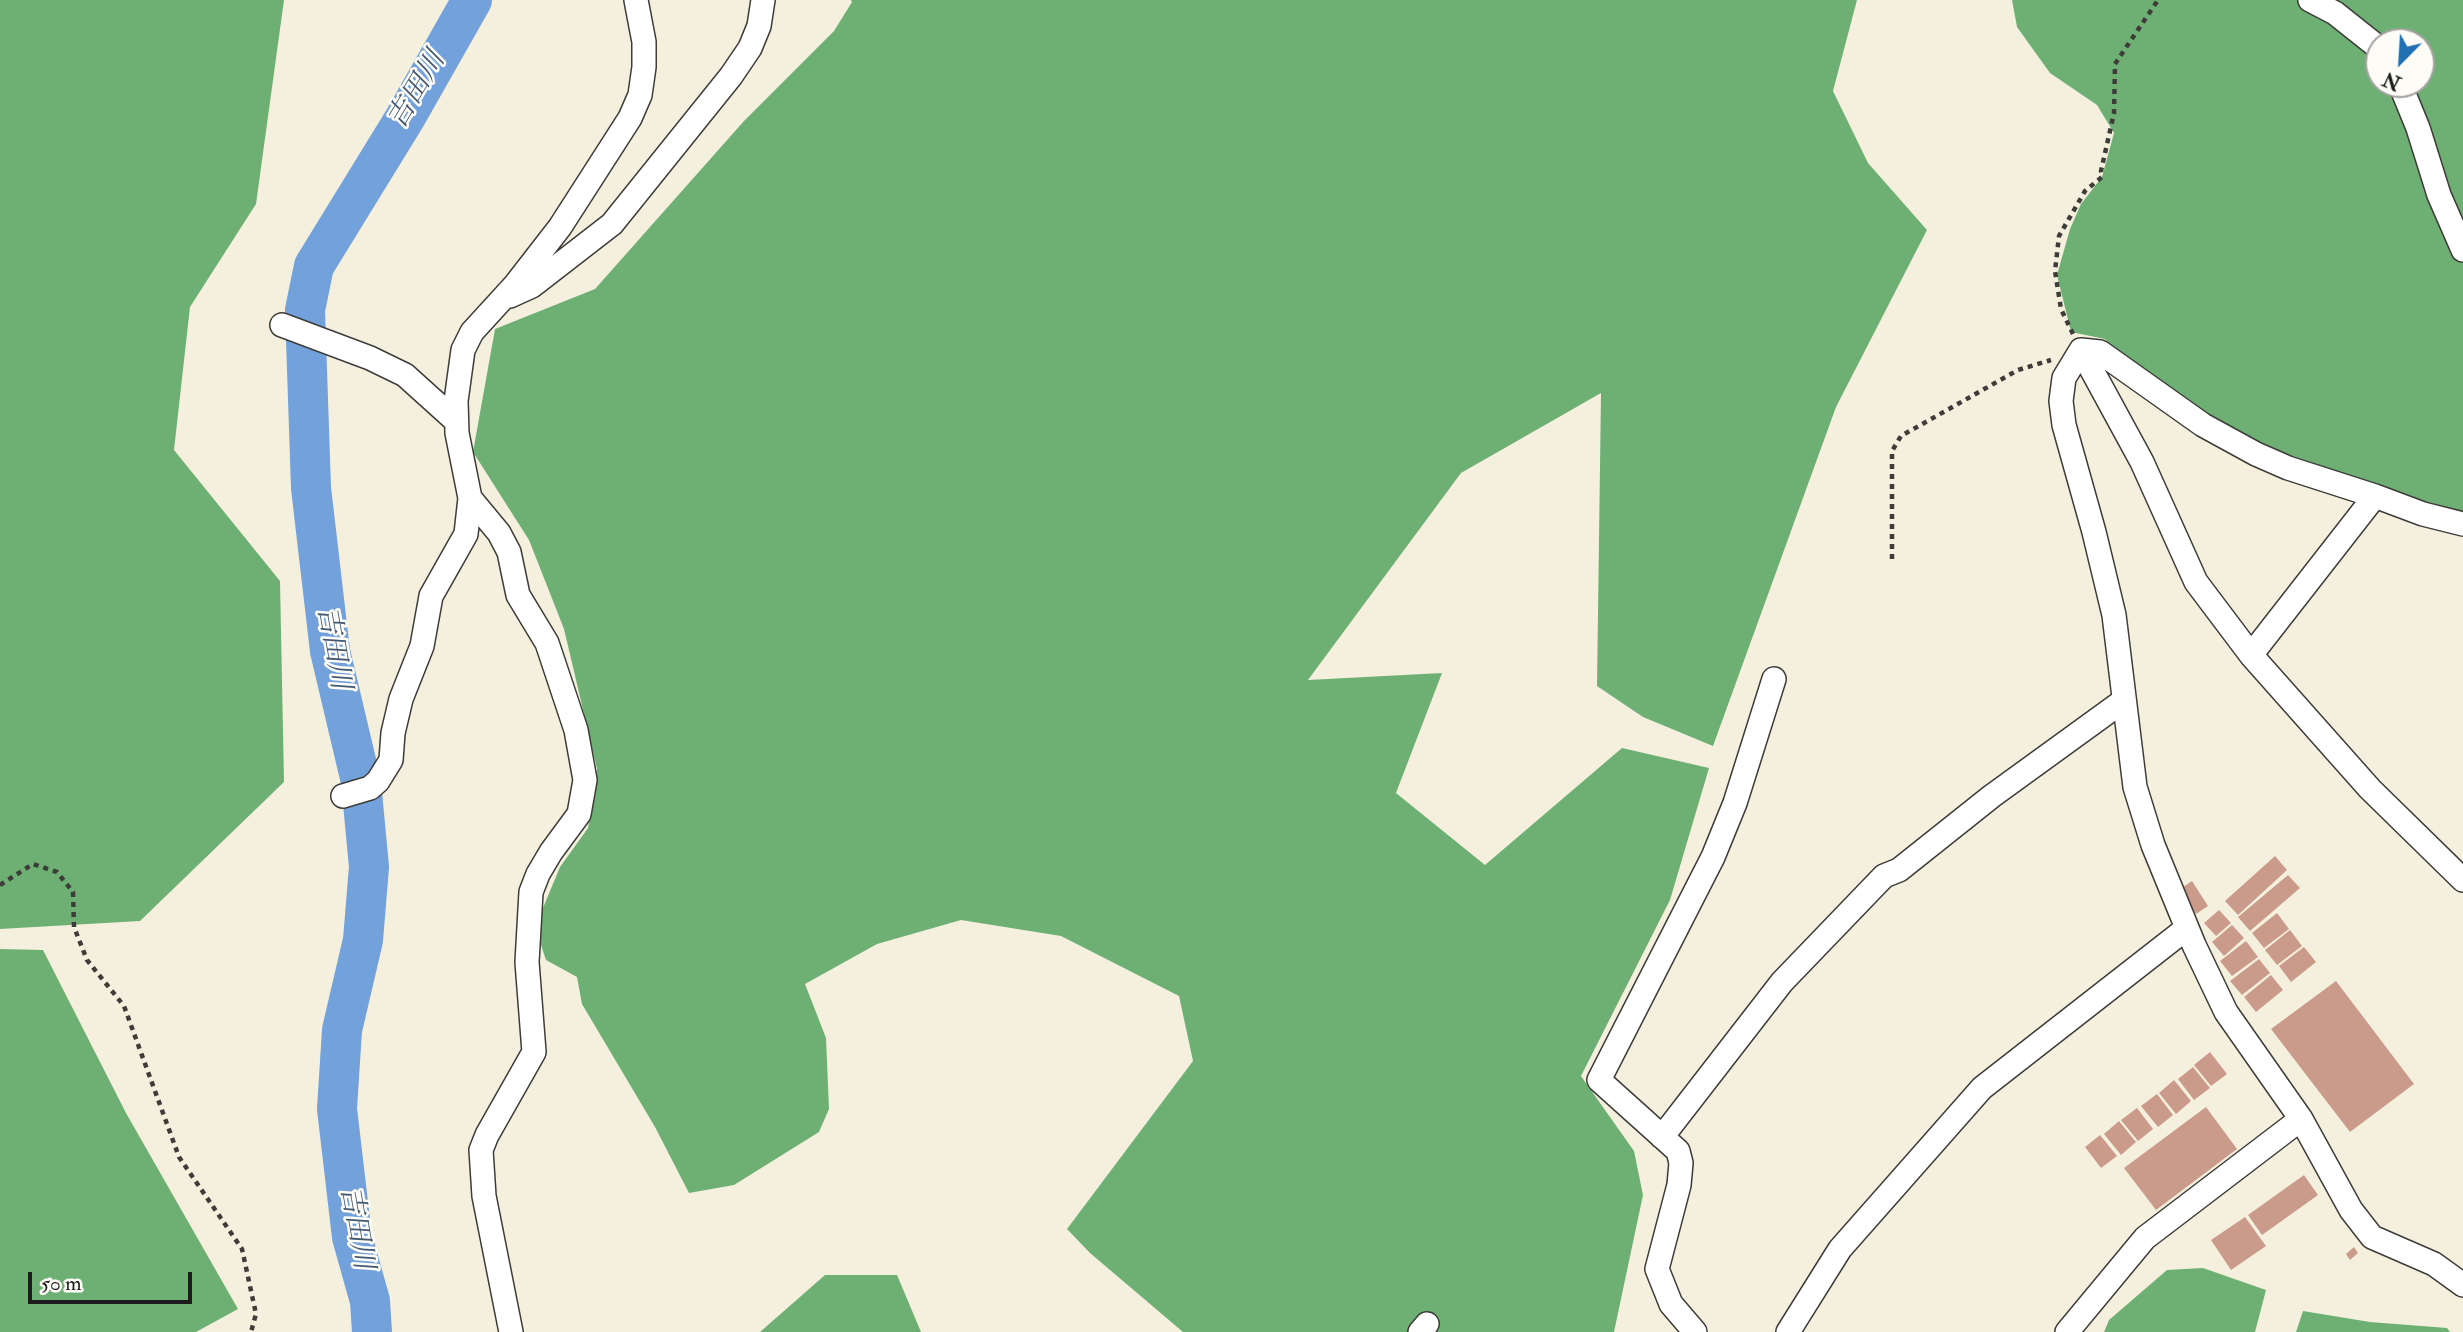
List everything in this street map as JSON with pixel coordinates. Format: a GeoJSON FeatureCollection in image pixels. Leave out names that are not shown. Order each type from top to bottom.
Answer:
{"type":"FeatureCollection","features":[{"type":"Feature","properties":{"kind":"street"},"geometry":{"type":"LineString","coordinates":[[343,796],[370,788],[378,781],[391,760],[393,733],[401,699],[422,646],[431,596],[466,534],[470,498],[456,421],[463,350],[472,332],[561,228],[631,118],[640,95],[644,66],[644,42],[636,0]]}},
{"type":"Feature","properties":{"kind":"street"},"geometry":{"type":"LineString","coordinates":[[500,301],[532,286],[612,224],[731,76],[750,48],[759,26],[762,0]]}},
{"type":"Feature","properties":{"kind":"street"},"geometry":{"type":"LineString","coordinates":[[2310,0],[2365,36]]}},
{"type":"Feature","properties":{"kind":"street"},"geometry":{"type":"LineString","coordinates":[[2406,98],[2440,195],[2463,250]]}},
{"type":"Feature","properties":{"kind":"street"},"geometry":{"type":"LineString","coordinates":[[282,325],[370,358],[405,375],[456,421]]}},
{"type":"Feature","properties":{"kind":"street"},"geometry":{"type":"LineString","coordinates":[[2081,351],[2100,352],[2203,425],[2256,454],[2288,468],[2423,514],[2463,524]]}},
{"type":"Feature","properties":{"kind":"street"},"geometry":{"type":"LineString","coordinates":[[2081,351],[2142,462],[2196,582],[2250,654],[2370,789],[2463,880]]}},
{"type":"Feature","properties":{"kind":"street"},"geometry":{"type":"LineString","coordinates":[[2081,351],[2064,378],[2064,425],[2114,615],[2135,787],[2152,845],[2226,1012],[2301,1119],[2351,1210],[2372,1237],[2434,1264],[2463,1285]]}},
{"type":"Feature","properties":{"kind":"street"},"geometry":{"type":"LineString","coordinates":[[2250,654],[2375,496]]}},
{"type":"Feature","properties":{"kind":"street"},"geometry":{"type":"LineString","coordinates":[[470,498],[487,517],[509,552],[518,595],[547,643],[576,730],[585,780],[579,814],[538,874],[531,892],[527,962],[534,1052],[486,1135],[481,1150],[484,1196],[511,1332]]}},
{"type":"Feature","properties":{"kind":"street"},"geometry":{"type":"LineString","coordinates":[[1695,1332],[1671,1304],[1657,1269],[1679,1185],[1681,1163],[1678,1151],[1600,1080],[1713,857],[1735,803],[1774,679]]}},
{"type":"Feature","properties":{"kind":"street"},"geometry":{"type":"LineString","coordinates":[[1662,1137],[1782,982],[1884,876],[1899,870],[1992,796],[2123,701]]}},
{"type":"Feature","properties":{"kind":"street"},"geometry":{"type":"LineString","coordinates":[[1788,1332],[1840,1249],[1982,1088],[2187,929]]}},
{"type":"Feature","properties":{"kind":"street"},"geometry":{"type":"LineString","coordinates":[[2067,1332],[2145,1238],[2301,1119]]}},
{"type":"Feature","properties":{"kind":"path"},"geometry":{"type":"LineString","coordinates":[[1892,559],[1892,451],[1900,436],[2018,370],[2081,351],[2061,309],[2055,271],[2059,236],[2085,191],[2102,177],[2114,113],[2115,64],[2158,0]]}},
{"type":"Feature","properties":{"kind":"path"},"geometry":{"type":"LineString","coordinates":[[0,885],[33,864],[57,872],[73,892],[74,927],[87,960],[124,1006],[179,1157],[242,1248],[256,1314],[251,1332]]}},
{"type":"Feature","properties":{"kind":"green space"},"geometry":{"type":"Polygon","coordinates":[[[0,0],[284,0],[256,204],[190,307],[174,450],[280,581],[284,782],[140,921],[0,929],[0,0]]]}},
{"type":"Feature","properties":{"kind":"green space"},"geometry":{"type":"Polygon","coordinates":[[[851,0],[1857,0],[1833,91],[1868,163],[1927,230],[1836,407],[1713,746],[1643,717],[1597,686],[1601,393],[1461,473],[1308,680],[1442,673],[1396,793],[1485,865],[1622,748],[1709,768],[1670,900],[1581,1076],[1634,1151],[1643,1195],[1614,1332],[1183,1332],[1090,1253],[1067,1229],[1193,1061],[1179,996],[1061,936],[961,920],[877,944],[805,984],[826,1038],[829,1109],[819,1132],[734,1185],[689,1193],[655,1127],[582,1004],[577,977],[546,960],[535,927],[560,867],[588,828],[597,769],[564,629],[529,540],[473,452],[495,329],[595,289],[744,121],[834,31],[851,0]]]}},
{"type":"Feature","properties":{"kind":"green space"},"geometry":{"type":"Polygon","coordinates":[[[2012,0],[2463,0],[2463,514],[2279,451],[2192,412],[2123,362],[2105,339],[2071,332],[2057,275],[2070,229],[2081,204],[2102,177],[2114,133],[2097,105],[2050,73],[2017,27],[2012,0]]]}},
{"type":"Feature","properties":{"kind":"green space"},"geometry":{"type":"Polygon","coordinates":[[[0,949],[43,950],[126,1113],[238,1309],[196,1332],[0,1332],[0,949]]]}},
{"type":"Feature","properties":{"kind":"green space"},"geometry":{"type":"Polygon","coordinates":[[[2203,1268],[2266,1290],[2255,1332],[2104,1332],[2109,1320],[2167,1270],[2203,1268]]]}},
{"type":"Feature","properties":{"kind":"green space"},"geometry":{"type":"Polygon","coordinates":[[[825,1275],[897,1275],[921,1332],[760,1332],[825,1275]]]}},
{"type":"Feature","properties":{"kind":"green space"},"geometry":{"type":"Polygon","coordinates":[[[2303,1311],[2370,1322],[2447,1328],[2450,1332],[2296,1332],[2303,1311]]]}},
{"type":"Feature","properties":{"kind":"building"},"geometry":{"type":"Polygon","coordinates":[[[2275,856],[2287,870],[2238,915],[2225,901],[2275,856]]]}},
{"type":"Feature","properties":{"kind":"building"},"geometry":{"type":"Polygon","coordinates":[[[2288,875],[2300,888],[2250,931],[2238,917],[2288,875]]]}},
{"type":"Feature","properties":{"kind":"building"},"geometry":{"type":"Polygon","coordinates":[[[2192,881],[2208,906],[2196,914],[2180,889],[2192,881]]]}},
{"type":"Feature","properties":{"kind":"building"},"geometry":{"type":"Polygon","coordinates":[[[2219,910],[2231,923],[2216,936],[2204,923],[2219,910]]]}},
{"type":"Feature","properties":{"kind":"building"},"geometry":{"type":"Polygon","coordinates":[[[2277,913],[2289,929],[2264,948],[2252,933],[2277,913]]]}},
{"type":"Feature","properties":{"kind":"building"},"geometry":{"type":"Polygon","coordinates":[[[2232,925],[2244,938],[2224,956],[2212,942],[2232,925]]]}},
{"type":"Feature","properties":{"kind":"building"},"geometry":{"type":"Polygon","coordinates":[[[2290,930],[2302,946],[2277,965],[2265,950],[2290,930]]]}},
{"type":"Feature","properties":{"kind":"building"},"geometry":{"type":"Polygon","coordinates":[[[2246,941],[2258,957],[2232,976],[2220,961],[2246,941]]]}},
{"type":"Feature","properties":{"kind":"building"},"geometry":{"type":"Polygon","coordinates":[[[2304,947],[2316,962],[2291,982],[2279,966],[2304,947]]]}},
{"type":"Feature","properties":{"kind":"building"},"geometry":{"type":"Polygon","coordinates":[[[2259,959],[2270,973],[2242,995],[2230,981],[2259,959]]]}},
{"type":"Feature","properties":{"kind":"building"},"geometry":{"type":"Polygon","coordinates":[[[2271,975],[2283,990],[2256,1012],[2244,997],[2271,975]]]}},
{"type":"Feature","properties":{"kind":"building"},"geometry":{"type":"Polygon","coordinates":[[[2336,981],[2414,1084],[2350,1132],[2271,1029],[2336,981]]]}},
{"type":"Feature","properties":{"kind":"building"},"geometry":{"type":"Polygon","coordinates":[[[2210,1052],[2227,1074],[2211,1086],[2194,1065],[2210,1052]]]}},
{"type":"Feature","properties":{"kind":"building"},"geometry":{"type":"Polygon","coordinates":[[[2193,1067],[2210,1088],[2194,1100],[2178,1079],[2193,1067]]]}},
{"type":"Feature","properties":{"kind":"building"},"geometry":{"type":"Polygon","coordinates":[[[2174,1080],[2191,1101],[2176,1114],[2159,1093],[2174,1080]]]}},
{"type":"Feature","properties":{"kind":"building"},"geometry":{"type":"Polygon","coordinates":[[[2157,1094],[2173,1115],[2158,1127],[2141,1106],[2157,1094]]]}},
{"type":"Feature","properties":{"kind":"building"},"geometry":{"type":"Polygon","coordinates":[[[2206,1107],[2237,1149],[2156,1210],[2124,1168],[2206,1107]]]}},
{"type":"Feature","properties":{"kind":"building"},"geometry":{"type":"Polygon","coordinates":[[[2137,1108],[2153,1129],[2138,1141],[2121,1120],[2137,1108]]]}},
{"type":"Feature","properties":{"kind":"building"},"geometry":{"type":"Polygon","coordinates":[[[2119,1121],[2136,1142],[2121,1155],[2104,1134],[2119,1121]]]}},
{"type":"Feature","properties":{"kind":"building"},"geometry":{"type":"Polygon","coordinates":[[[2100,1135],[2117,1156],[2101,1168],[2085,1147],[2100,1135]]]}},
{"type":"Feature","properties":{"kind":"building"},"geometry":{"type":"Polygon","coordinates":[[[2304,1175],[2318,1195],[2262,1235],[2248,1215],[2304,1175]]]}},
{"type":"Feature","properties":{"kind":"building"},"geometry":{"type":"Polygon","coordinates":[[[2245,1217],[2266,1246],[2231,1270],[2211,1240],[2245,1217]]]}},
{"type":"Feature","properties":{"kind":"building"},"geometry":{"type":"Polygon","coordinates":[[[2354,1247],[2358,1253],[2350,1260],[2346,1254],[2354,1247]]]}},
{"type":"Feature","properties":{"kind":"waterway","name":"吉田川"},"geometry":{"type":"LineString","coordinates":[[372,1332],[370,1301],[352,1237],[337,1109],[342,1030],[363,940],[369,867],[361,782],[330,651],[311,488],[305,310],[314,266],[405,118],[472,0]]}}]}
